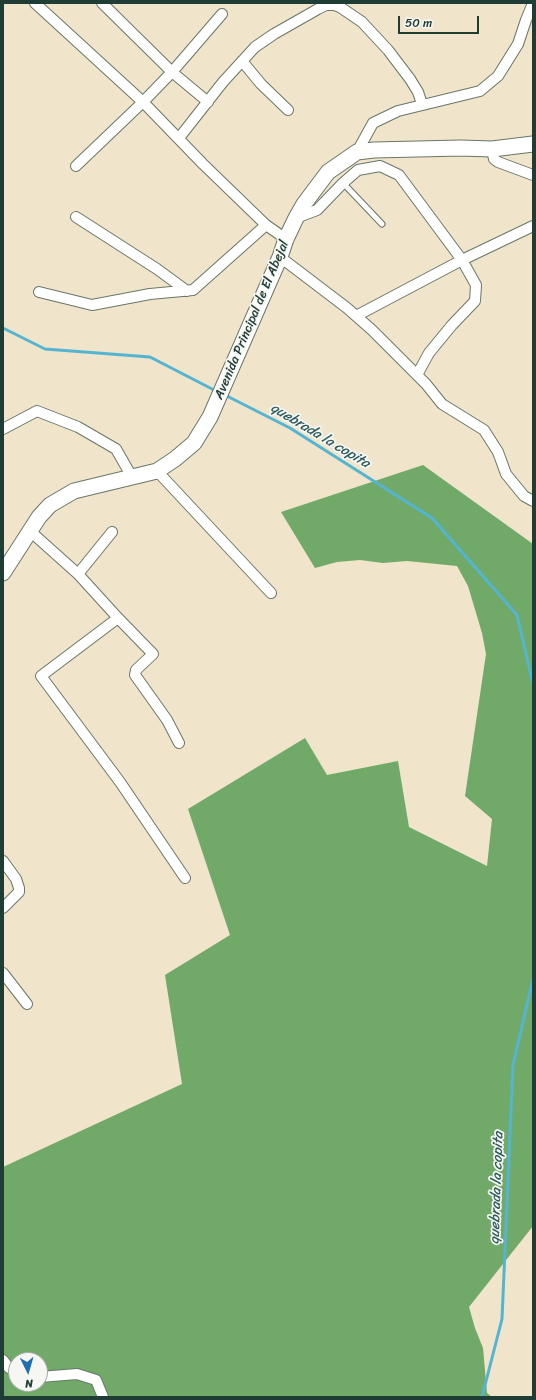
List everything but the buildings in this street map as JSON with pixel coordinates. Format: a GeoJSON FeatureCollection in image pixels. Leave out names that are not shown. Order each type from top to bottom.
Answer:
{"type":"FeatureCollection","features":[{"type":"Feature","properties":{"kind":"main road","name":"Avenida Principal de El Abejal"},"geometry":{"type":"LineString","coordinates":[[3,573],[30,531],[50,505],[74,491],[157,471],[176,459],[194,443],[210,417],[296,218],[304,204],[328,172],[357,152],[374,150],[462,148],[492,149],[533,144]]}},
{"type":"Feature","properties":{"kind":"street"},"geometry":{"type":"LineString","coordinates":[[35,3],[143,102],[203,164],[266,225],[286,239]]}},
{"type":"Feature","properties":{"kind":"street"},"geometry":{"type":"LineString","coordinates":[[102,3],[172,72],[208,102]]}},
{"type":"Feature","properties":{"kind":"street"},"geometry":{"type":"LineString","coordinates":[[357,152],[373,123],[398,111],[480,91],[498,76],[518,44],[533,3]]}},
{"type":"Feature","properties":{"kind":"street"},"geometry":{"type":"LineString","coordinates":[[179,138],[223,82],[255,47],[274,34],[326,5],[334,5],[347,10],[362,22],[388,50],[410,79],[418,92],[422,104]]}},
{"type":"Feature","properties":{"kind":"street"},"geometry":{"type":"LineString","coordinates":[[76,166],[172,72],[222,14]]}},
{"type":"Feature","properties":{"kind":"street"},"geometry":{"type":"LineString","coordinates":[[242,61],[261,84],[288,110]]}},
{"type":"Feature","properties":{"kind":"street"},"geometry":{"type":"LineString","coordinates":[[492,149],[494,158],[498,162],[533,175]]}},
{"type":"Feature","properties":{"kind":"street"},"geometry":{"type":"LineString","coordinates":[[296,218],[317,210],[358,170],[380,166],[399,175],[462,260],[476,285],[475,301],[452,325],[429,353],[416,375]]}},
{"type":"Feature","properties":{"kind":"street"},"geometry":{"type":"LineString","coordinates":[[76,217],[157,269],[187,291]]}},
{"type":"Feature","properties":{"kind":"street"},"geometry":{"type":"LineString","coordinates":[[40,292],[92,305],[150,294],[193,290],[266,225]]}},
{"type":"Feature","properties":{"kind":"street"},"geometry":{"type":"LineString","coordinates":[[356,316],[462,260],[533,226]]}},
{"type":"Feature","properties":{"kind":"street"},"geometry":{"type":"LineString","coordinates":[[280,257],[356,316],[426,384],[442,404],[484,430],[498,452],[506,474],[524,496],[533,501]]}},
{"type":"Feature","properties":{"kind":"street"},"geometry":{"type":"LineString","coordinates":[[3,429],[37,411],[78,427],[116,449],[132,477]]}},
{"type":"Feature","properties":{"kind":"street"},"geometry":{"type":"LineString","coordinates":[[157,471],[271,593]]}},
{"type":"Feature","properties":{"kind":"street"},"geometry":{"type":"LineString","coordinates":[[30,531],[78,574],[153,654],[136,670],[135,676],[167,720],[179,743]]}},
{"type":"Feature","properties":{"kind":"street"},"geometry":{"type":"LineString","coordinates":[[78,574],[112,532]]}},
{"type":"Feature","properties":{"kind":"street"},"geometry":{"type":"LineString","coordinates":[[118,618],[41,676],[120,782],[185,878]]}},
{"type":"Feature","properties":{"kind":"street"},"geometry":{"type":"LineString","coordinates":[[3,861],[16,879],[19,888],[19,892],[3,908]]}},
{"type":"Feature","properties":{"kind":"street"},"geometry":{"type":"LineString","coordinates":[[3,973],[27,1004]]}},
{"type":"Feature","properties":{"kind":"street"},"geometry":{"type":"LineString","coordinates":[[48,1376],[77,1374],[96,1380],[103,1397]]}},
{"type":"Feature","properties":{"kind":"lane"},"geometry":{"type":"LineString","coordinates":[[343,183],[382,224]]}},
{"type":"Feature","properties":{"kind":"green space"},"geometry":{"type":"Polygon","coordinates":[[[423,465],[533,544],[533,1226],[469,1307],[483,1348],[487,1393],[492,1397],[3,1397],[3,1167],[182,1084],[165,975],[230,935],[188,809],[305,738],[327,775],[398,761],[409,827],[487,866],[492,819],[465,796],[486,654],[482,633],[468,586],[457,566],[407,561],[383,563],[360,560],[337,562],[315,568],[281,512],[423,465]]]}},
{"type":"Feature","properties":{"kind":"waterway","name":"quebrada la copita"},"geometry":{"type":"LineString","coordinates":[[3,328],[45,349],[150,357],[216,391]]}},
{"type":"Feature","properties":{"kind":"waterway","name":"quebrada la copita"},"geometry":{"type":"LineString","coordinates":[[225,395],[290,428],[432,518],[517,615],[533,684]]}},
{"type":"Feature","properties":{"kind":"waterway","name":"quebrada la copita"},"geometry":{"type":"LineString","coordinates":[[482,1397],[502,1319],[513,1065],[533,979]]}}]}
